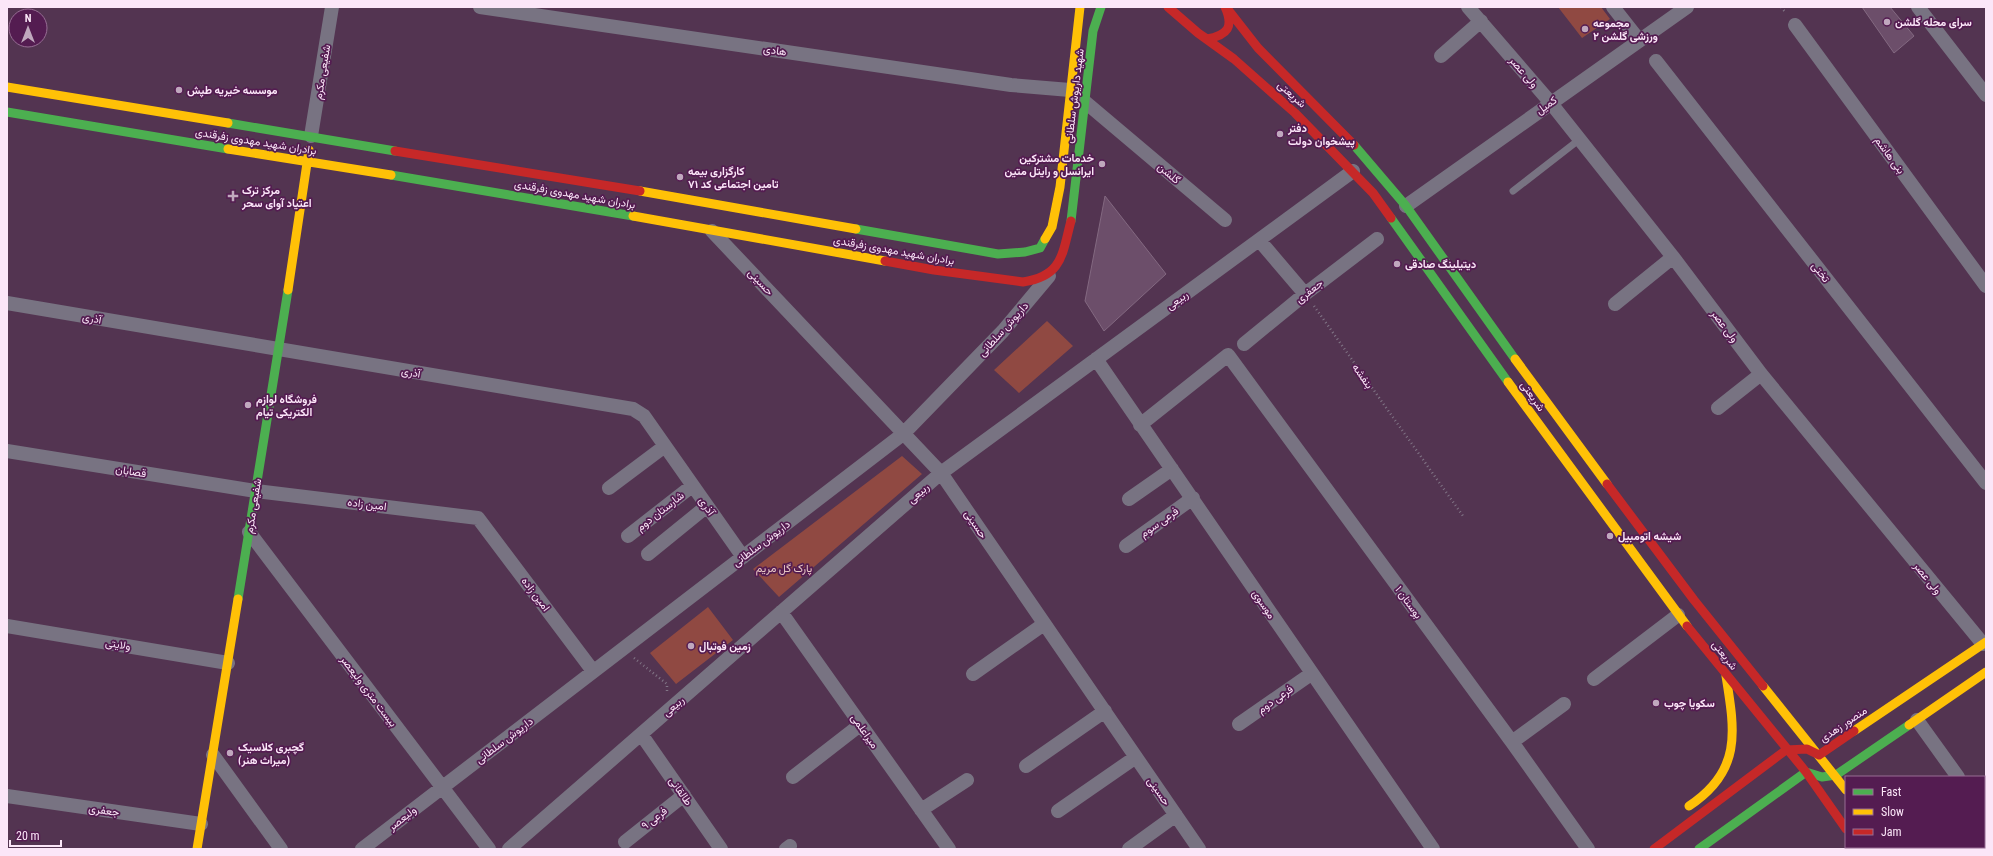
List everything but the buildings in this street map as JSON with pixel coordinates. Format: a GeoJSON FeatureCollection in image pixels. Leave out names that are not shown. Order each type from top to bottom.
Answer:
{"type":"FeatureCollection","features":[{"type":"Feature","properties":{"kind":"main road","name":"شهید داریوش سلطانی"},"geometry":{"type":"LineString","coordinates":[[1060,187],[1080,7]]}},
{"type":"Feature","properties":{"kind":"main road","name":"شهید داریوش سلطانی"},"geometry":{"type":"LineString","coordinates":[[1054,270],[1061,258],[1072,216],[1085,95],[1094,31],[1101,7]]}},
{"type":"Feature","properties":{"kind":"main road","name":"شریعتی"},"geometry":{"type":"LineString","coordinates":[[1168,7],[1198,33],[1234,59],[1295,113],[1373,193],[1551,442],[1678,615],[1786,750],[1806,772],[1845,827]]}},
{"type":"Feature","properties":{"kind":"main road"},"geometry":{"type":"LineString","coordinates":[[1198,33],[1207,39],[1219,37],[1227,32],[1230,24],[1225,7]]}},
{"type":"Feature","properties":{"kind":"main road","name":"شریعتی"},"geometry":{"type":"LineString","coordinates":[[1225,7],[1258,48],[1346,136],[1406,206],[1556,415],[1680,581],[1845,789]]}},
{"type":"Feature","properties":{"kind":"main road","name":"برادران شهید مهدوی زفرقندی"},"geometry":{"type":"LineString","coordinates":[[7,87],[694,200],[998,254],[1025,252],[1040,248],[1052,227],[1060,187]]}},
{"type":"Feature","properties":{"kind":"main road"},"geometry":{"type":"LineString","coordinates":[[1070,95],[1085,95]]}},
{"type":"Feature","properties":{"kind":"main road","name":"برادران شهید مهدوی زفرقندی"},"geometry":{"type":"LineString","coordinates":[[7,112],[934,270],[1023,282],[1037,280],[1054,270]]}},
{"type":"Feature","properties":{"kind":"main road","name":"شفیعی مکرم"},"geometry":{"type":"LineString","coordinates":[[197,849],[279,350],[312,136]]}},
{"type":"Feature","properties":{"kind":"main road"},"geometry":{"type":"LineString","coordinates":[[694,200],[712,231]]}},
{"type":"Feature","properties":{"kind":"main road","name":"منصور زهدی"},"geometry":{"type":"LineString","coordinates":[[1786,750],[1808,749],[1818,754],[1985,645]]}},
{"type":"Feature","properties":{"kind":"main road"},"geometry":{"type":"LineString","coordinates":[[1699,849],[1806,772],[1822,777],[1836,776],[1986,672]]}},
{"type":"Feature","properties":{"kind":"main road"},"geometry":{"type":"LineString","coordinates":[[1680,814],[1715,786],[1729,763],[1734,742],[1732,715],[1726,676]]}},
{"type":"Feature","properties":{"kind":"main road"},"geometry":{"type":"LineString","coordinates":[[1654,849],[1786,750]]}},
{"type":"Feature","properties":{"kind":"main road"},"geometry":{"type":"LineString","coordinates":[[1649,849],[1657,834]]}},
{"type":"Feature","properties":{"kind":"street","name":"شفیعی مکرم"},"geometry":{"type":"LineString","coordinates":[[312,136],[332,7]]}},
{"type":"Feature","properties":{"kind":"street","name":"هادی"},"geometry":{"type":"LineString","coordinates":[[480,7],[1070,95]]}},
{"type":"Feature","properties":{"kind":"street","name":"ولی عصر"},"geometry":{"type":"LineString","coordinates":[[1468,7],[1550,102],[1673,258],[1761,374],[1985,645]]}},
{"type":"Feature","properties":{"kind":"street"},"geometry":{"type":"LineString","coordinates":[[1613,7],[1639,40]]}},
{"type":"Feature","properties":{"kind":"street","name":"کمیل"},"geometry":{"type":"LineString","coordinates":[[1406,206],[1550,102],[1687,7]]}},
{"type":"Feature","properties":{"kind":"street"},"geometry":{"type":"LineString","coordinates":[[1918,7],[1986,95]]}},
{"type":"Feature","properties":{"kind":"street"},"geometry":{"type":"LineString","coordinates":[[1442,56],[1481,21]]}},
{"type":"Feature","properties":{"kind":"street","name":"بنی هاشم"},"geometry":{"type":"LineString","coordinates":[[1795,25],[1986,286]]}},
{"type":"Feature","properties":{"kind":"street","name":"تختی"},"geometry":{"type":"LineString","coordinates":[[1656,61],[1986,484]]}},
{"type":"Feature","properties":{"kind":"street","name":"گلشن"},"geometry":{"type":"LineString","coordinates":[[1085,95],[1225,220]]}},
{"type":"Feature","properties":{"kind":"street","name":"ربیعی"},"geometry":{"type":"LineString","coordinates":[[509,849],[941,473],[1353,171]]}},
{"type":"Feature","properties":{"kind":"street","name":"حسینی"},"geometry":{"type":"LineString","coordinates":[[712,231],[941,473],[1199,849]]}},
{"type":"Feature","properties":{"kind":"street","name":"جعفری"},"geometry":{"type":"LineString","coordinates":[[1244,344],[1305,294],[1377,239]]}},
{"type":"Feature","properties":{"kind":"street"},"geometry":{"type":"LineString","coordinates":[[1259,240],[1305,294]]}},
{"type":"Feature","properties":{"kind":"street"},"geometry":{"type":"LineString","coordinates":[[1615,304],[1673,258]]}},
{"type":"Feature","properties":{"kind":"street","name":"داریوش سلطانی"},"geometry":{"type":"LineString","coordinates":[[442,787],[903,434],[1003,330],[1054,270]]}},
{"type":"Feature","properties":{"kind":"street","name":"آذری"},"geometry":{"type":"LineString","coordinates":[[7,303],[633,409],[644,416],[742,557]]}},
{"type":"Feature","properties":{"kind":"street","name":"بوستان ۱"},"geometry":{"type":"LineString","coordinates":[[1140,425],[1228,355],[1512,742],[1588,849]]}},
{"type":"Feature","properties":{"kind":"street","name":"موسوی"},"geometry":{"type":"LineString","coordinates":[[1096,359],[1140,425],[1193,498],[1311,674],[1433,849]]}},
{"type":"Feature","properties":{"kind":"street"},"geometry":{"type":"LineString","coordinates":[[1718,408],[1761,374]]}},
{"type":"Feature","properties":{"kind":"street"},"geometry":{"type":"LineString","coordinates":[[609,488],[665,446]]}},
{"type":"Feature","properties":{"kind":"street","name":"قصابان"},"geometry":{"type":"LineString","coordinates":[[7,451],[256,491]]}},
{"type":"Feature","properties":{"kind":"street"},"geometry":{"type":"LineString","coordinates":[[1130,500],[1172,470]]}},
{"type":"Feature","properties":{"kind":"street","name":"شارستان دوم"},"geometry":{"type":"LineString","coordinates":[[628,536],[692,486]]}},
{"type":"Feature","properties":{"kind":"street","name":"امين زاده"},"geometry":{"type":"LineString","coordinates":[[256,491],[478,518]]}},
{"type":"Feature","properties":{"kind":"street","name":"فرعی سوم"},"geometry":{"type":"LineString","coordinates":[[1126,546],[1193,498]]}},
{"type":"Feature","properties":{"kind":"street"},"geometry":{"type":"LineString","coordinates":[[648,554],[706,506]]}},
{"type":"Feature","properties":{"kind":"street","name":"امین زاده"},"geometry":{"type":"LineString","coordinates":[[478,518],[593,671]]}},
{"type":"Feature","properties":{"kind":"street","name":"بیست متری ولیعصر"},"geometry":{"type":"LineString","coordinates":[[249,532],[489,849]]}},
{"type":"Feature","properties":{"kind":"street","name":"میراعلمی"},"geometry":{"type":"LineString","coordinates":[[781,612],[949,849]]}},
{"type":"Feature","properties":{"kind":"street"},"geometry":{"type":"LineString","coordinates":[[1594,679],[1678,615]]}},
{"type":"Feature","properties":{"kind":"street"},"geometry":{"type":"LineString","coordinates":[[973,674],[1044,624]]}},
{"type":"Feature","properties":{"kind":"street","name":"ولایتی"},"geometry":{"type":"LineString","coordinates":[[7,626],[228,662]]}},
{"type":"Feature","properties":{"kind":"street","name":"فرعی دوم"},"geometry":{"type":"LineString","coordinates":[[1239,724],[1311,674]]}},
{"type":"Feature","properties":{"kind":"street"},"geometry":{"type":"LineString","coordinates":[[1512,742],[1564,704]]}},
{"type":"Feature","properties":{"kind":"street"},"geometry":{"type":"LineString","coordinates":[[1026,766],[1105,711]]}},
{"type":"Feature","properties":{"kind":"street"},"geometry":{"type":"LineString","coordinates":[[1917,720],[1957,776]]}},
{"type":"Feature","properties":{"kind":"street"},"geometry":{"type":"LineString","coordinates":[[793,777],[860,724]]}},
{"type":"Feature","properties":{"kind":"street","name":"طالقانی"},"geometry":{"type":"LineString","coordinates":[[641,734],[721,849]]}},
{"type":"Feature","properties":{"kind":"street"},"geometry":{"type":"LineString","coordinates":[[213,755],[281,849]]}},
{"type":"Feature","properties":{"kind":"street"},"geometry":{"type":"LineString","coordinates":[[1058,811],[1136,757]]}},
{"type":"Feature","properties":{"kind":"street"},"geometry":{"type":"LineString","coordinates":[[921,810],[967,780]]}},
{"type":"Feature","properties":{"kind":"street","name":"ولیعصر"},"geometry":{"type":"LineString","coordinates":[[362,849],[442,787]]}},
{"type":"Feature","properties":{"kind":"street","name":"فرعی ۹"},"geometry":{"type":"LineString","coordinates":[[625,842],[684,795]]}},
{"type":"Feature","properties":{"kind":"street","name":"جعفری"},"geometry":{"type":"LineString","coordinates":[[7,796],[201,824]]}},
{"type":"Feature","properties":{"kind":"street"},"geometry":{"type":"LineString","coordinates":[[1129,849],[1176,815]]}},
{"type":"Feature","properties":{"kind":"lane"},"geometry":{"type":"LineString","coordinates":[[1513,191],[1580,140]]}},
{"type":"Feature","properties":{"kind":"path","name":"بنفشه"},"geometry":{"type":"LineString","coordinates":[[1305,294],[1463,516]]}},
{"type":"Feature","properties":{"kind":"path"},"geometry":{"type":"LineString","coordinates":[[623,648],[667,684],[667,711]]}},
{"type":"Feature","properties":{"kind":"green space","name":"مجموعه ورزشی گلشن ۲"},"geometry":{"type":"Polygon","coordinates":[[[1558,7],[1601,7],[1610,19],[1582,38],[1558,7]]]}},
{"type":"Feature","properties":{"kind":"green space"},"geometry":{"type":"Polygon","coordinates":[[[1047,321],[1073,346],[1019,393],[994,370],[1047,321]]]}},
{"type":"Feature","properties":{"kind":"green space","name":"پارک گل مریم"},"geometry":{"type":"Polygon","coordinates":[[[902,456],[922,474],[779,597],[753,569],[902,456]]]}},
{"type":"Feature","properties":{"kind":"green space","name":"زمین فوتبال"},"geometry":{"type":"Polygon","coordinates":[[[708,607],[733,640],[676,684],[650,653],[708,607]]]}},
{"type":"Feature","properties":{"kind":"traffic: fast"},"geometry":{"type":"LineString","coordinates":[[1071,221],[1093,31],[1101,7]]}},
{"type":"Feature","properties":{"kind":"traffic: fast"},"geometry":{"type":"LineString","coordinates":[[7,112],[228,149]]}},
{"type":"Feature","properties":{"kind":"traffic: fast"},"geometry":{"type":"LineString","coordinates":[[228,123],[395,151]]}},
{"type":"Feature","properties":{"kind":"traffic: fast"},"geometry":{"type":"LineString","coordinates":[[1354,145],[1406,206],[1515,359]]}},
{"type":"Feature","properties":{"kind":"traffic: fast"},"geometry":{"type":"LineString","coordinates":[[391,175],[633,216]]}},
{"type":"Feature","properties":{"kind":"traffic: fast"},"geometry":{"type":"LineString","coordinates":[[1391,218],[1508,382]]}},
{"type":"Feature","properties":{"kind":"traffic: fast"},"geometry":{"type":"LineString","coordinates":[[856,229],[998,254],[1025,252],[1040,248],[1045,239]]}},
{"type":"Feature","properties":{"kind":"traffic: fast"},"geometry":{"type":"LineString","coordinates":[[238,599],[288,290]]}},
{"type":"Feature","properties":{"kind":"traffic: fast"},"geometry":{"type":"LineString","coordinates":[[1699,849],[1806,772],[1822,777],[1836,775],[1909,725]]}},
{"type":"Feature","properties":{"kind":"traffic: slow"},"geometry":{"type":"LineString","coordinates":[[1045,239],[1052,227],[1060,187],[1080,7]]}},
{"type":"Feature","properties":{"kind":"traffic: slow"},"geometry":{"type":"LineString","coordinates":[[7,87],[228,123]]}},
{"type":"Feature","properties":{"kind":"traffic: slow"},"geometry":{"type":"LineString","coordinates":[[228,149],[391,175]]}},
{"type":"Feature","properties":{"kind":"traffic: slow"},"geometry":{"type":"LineString","coordinates":[[288,290],[309,150]]}},
{"type":"Feature","properties":{"kind":"traffic: slow"},"geometry":{"type":"LineString","coordinates":[[640,191],[856,229]]}},
{"type":"Feature","properties":{"kind":"traffic: slow"},"geometry":{"type":"LineString","coordinates":[[633,216],[885,261]]}},
{"type":"Feature","properties":{"kind":"traffic: slow"},"geometry":{"type":"LineString","coordinates":[[1515,359],[1607,484]]}},
{"type":"Feature","properties":{"kind":"traffic: slow"},"geometry":{"type":"LineString","coordinates":[[1508,382],[1687,626]]}},
{"type":"Feature","properties":{"kind":"traffic: slow"},"geometry":{"type":"LineString","coordinates":[[197,849],[238,599]]}},
{"type":"Feature","properties":{"kind":"traffic: slow"},"geometry":{"type":"LineString","coordinates":[[1854,731],[1986,642]]}},
{"type":"Feature","properties":{"kind":"traffic: slow"},"geometry":{"type":"LineString","coordinates":[[1909,725],[1986,672]]}},
{"type":"Feature","properties":{"kind":"traffic: slow"},"geometry":{"type":"LineString","coordinates":[[1689,806],[1706,793],[1718,779],[1726,764],[1731,749],[1731,715],[1726,676]]}},
{"type":"Feature","properties":{"kind":"traffic: slow"},"geometry":{"type":"LineString","coordinates":[[1763,686],[1845,789]]}},
{"type":"Feature","properties":{"kind":"traffic: jam"},"geometry":{"type":"LineString","coordinates":[[1168,7],[1198,33],[1234,59],[1295,113],[1373,193],[1391,218]]}},
{"type":"Feature","properties":{"kind":"traffic: jam"},"geometry":{"type":"LineString","coordinates":[[1198,33],[1207,39],[1220,35],[1224,32],[1229,25],[1228,14],[1225,7]]}},
{"type":"Feature","properties":{"kind":"traffic: jam"},"geometry":{"type":"LineString","coordinates":[[1226,7],[1258,48],[1354,145]]}},
{"type":"Feature","properties":{"kind":"traffic: jam"},"geometry":{"type":"LineString","coordinates":[[395,151],[640,191]]}},
{"type":"Feature","properties":{"kind":"traffic: jam"},"geometry":{"type":"LineString","coordinates":[[885,261],[934,270],[1023,282],[1046,275],[1059,262],[1071,221]]}},
{"type":"Feature","properties":{"kind":"traffic: jam"},"geometry":{"type":"LineString","coordinates":[[1607,484],[1694,600],[1763,686]]}},
{"type":"Feature","properties":{"kind":"traffic: jam"},"geometry":{"type":"LineString","coordinates":[[1687,626],[1806,772],[1845,828]]}},
{"type":"Feature","properties":{"kind":"traffic: jam"},"geometry":{"type":"LineString","coordinates":[[1654,849],[1786,750],[1807,749],[1819,755],[1854,731]]}},
{"type":"Feature","properties":{"kind":"place","name":"سرای محله گلشن"},"geometry":{"type":"Point","coordinates":[1887,22]}},
{"type":"Feature","properties":{"kind":"place","name":"مجموعه ورزشی گلشن ۲"},"geometry":{"type":"Point","coordinates":[1585,29]}},
{"type":"Feature","properties":{"kind":"place","name":"موسسه خیریه طپش"},"geometry":{"type":"Point","coordinates":[179,90]}},
{"type":"Feature","properties":{"kind":"place","name":"دفتر پیشخوان دولت"},"geometry":{"type":"Point","coordinates":[1280,134]}},
{"type":"Feature","properties":{"kind":"place","name":"خدمات مشترکین ایرانسل و رایتل متین"},"geometry":{"type":"Point","coordinates":[1102,164]}},
{"type":"Feature","properties":{"kind":"place","name":"کارگزاری بیمه تامین اجتماعی کد ۷۱"},"geometry":{"type":"Point","coordinates":[680,177]}},
{"type":"Feature","properties":{"kind":"place","name":"مرکز ترک اعتیاد آوای سحر"},"geometry":{"type":"Point","coordinates":[233,196]}},
{"type":"Feature","properties":{"kind":"place","name":"دیتیلینگ صادقی"},"geometry":{"type":"Point","coordinates":[1397,264]}},
{"type":"Feature","properties":{"kind":"place","name":"فروشگاه لوازم الکتریکی تیام"},"geometry":{"type":"Point","coordinates":[248,405]}},
{"type":"Feature","properties":{"kind":"place","name":"شیشه اتومبیل"},"geometry":{"type":"Point","coordinates":[1610,536]}},
{"type":"Feature","properties":{"kind":"place","name":"زمین فوتبال"},"geometry":{"type":"Point","coordinates":[691,646]}},
{"type":"Feature","properties":{"kind":"place","name":"سکویا چوب"},"geometry":{"type":"Point","coordinates":[1656,703]}},
{"type":"Feature","properties":{"kind":"place","name":"گچبری کلاسیک (میراث هنر)"},"geometry":{"type":"Point","coordinates":[230,753]}}]}
